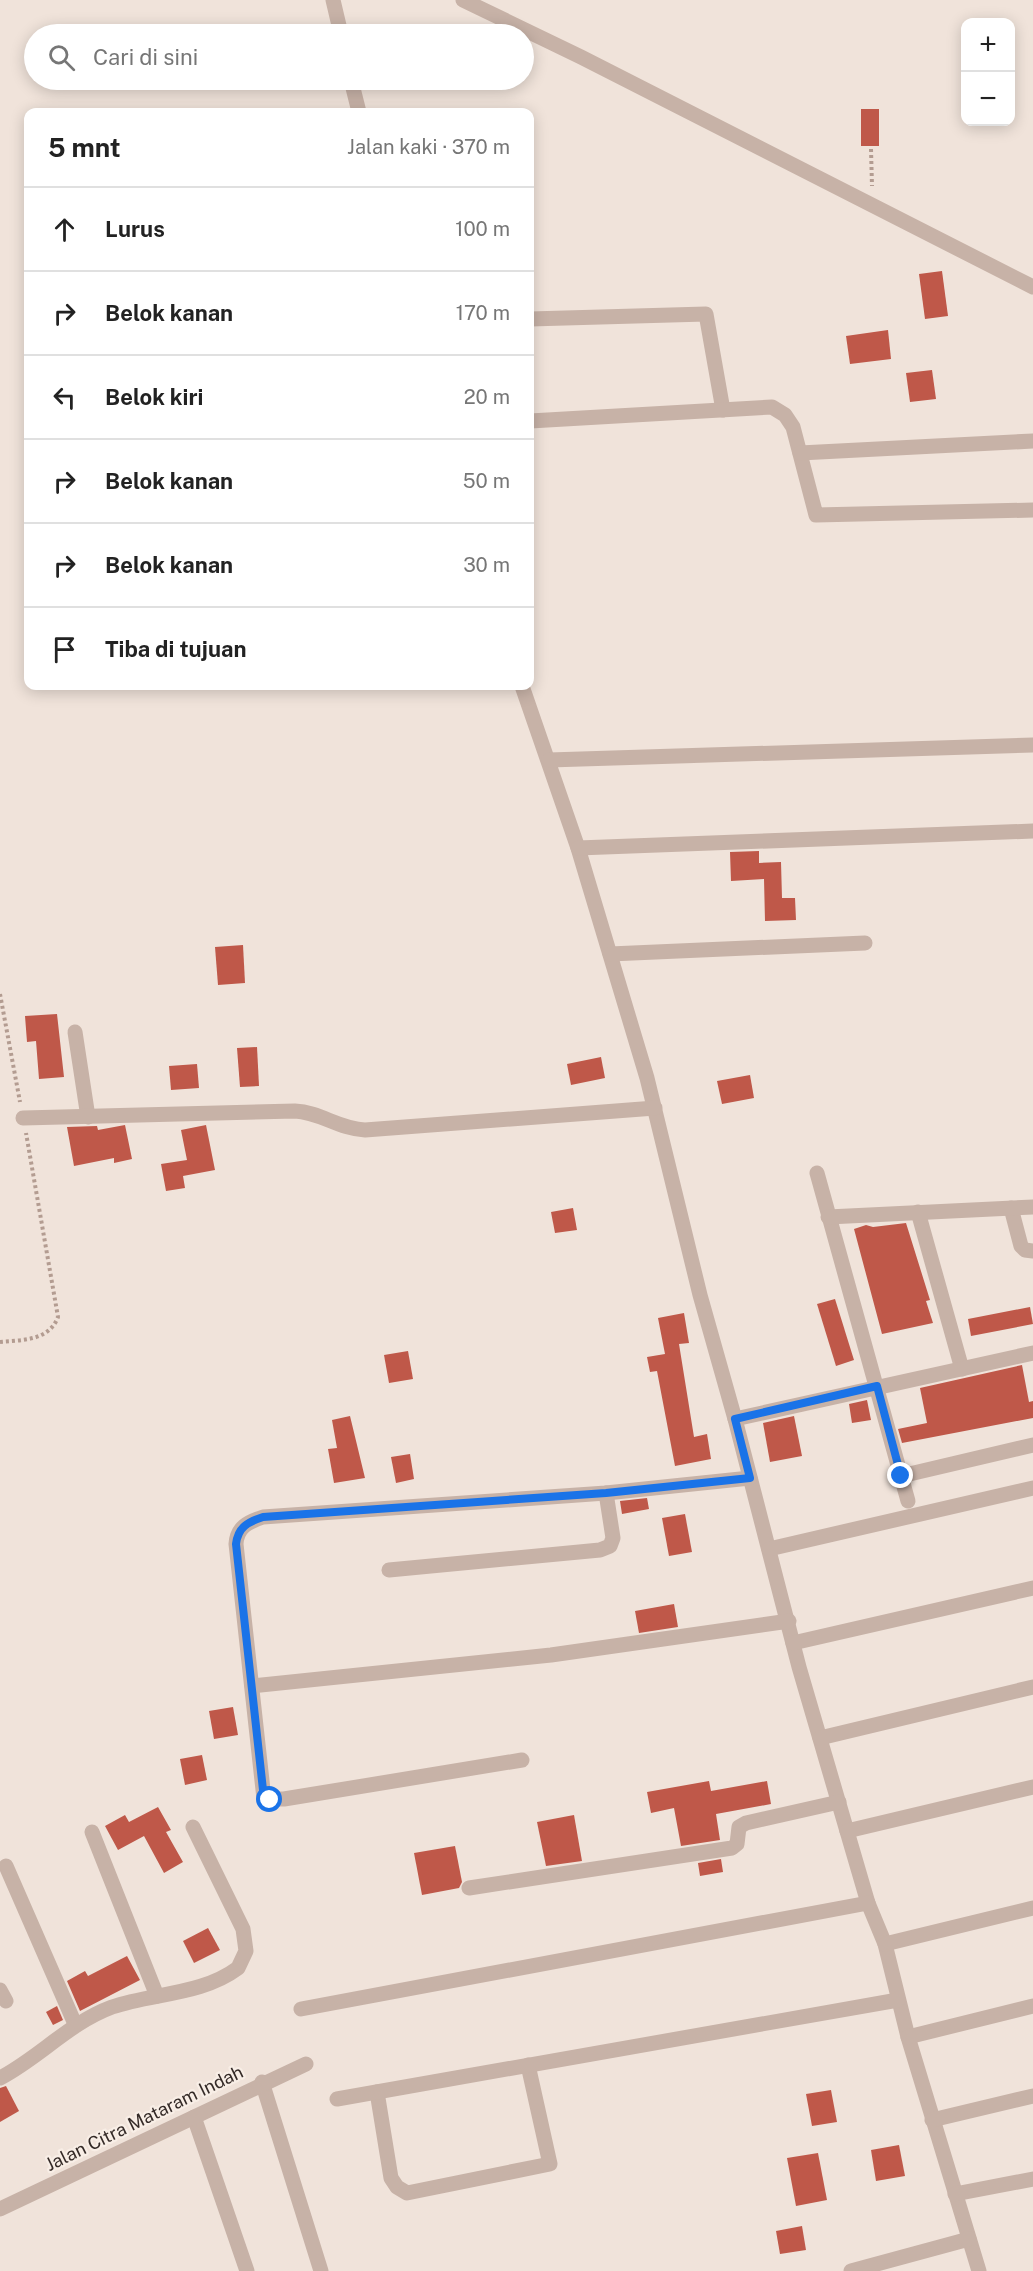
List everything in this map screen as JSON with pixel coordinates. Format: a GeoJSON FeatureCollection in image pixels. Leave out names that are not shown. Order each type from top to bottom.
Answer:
{"type":"FeatureCollection","features":[{"type":"Feature","properties":{"kind":"street"},"geometry":{"type":"LineString","coordinates":[[333,0],[339,24]]}},
{"type":"Feature","properties":{"kind":"street"},"geometry":{"type":"LineString","coordinates":[[463,0],[511,24]]}},
{"type":"Feature","properties":{"kind":"street"},"geometry":{"type":"LineString","coordinates":[[534,36],[1033,286]]}},
{"type":"Feature","properties":{"kind":"street"},"geometry":{"type":"LineString","coordinates":[[354,90],[358,108]]}},
{"type":"Feature","properties":{"kind":"street"},"geometry":{"type":"LineString","coordinates":[[534,319],[705,314],[723,410]]}},
{"type":"Feature","properties":{"kind":"street"},"geometry":{"type":"LineString","coordinates":[[534,421],[772,407],[785,415],[793,427],[816,515],[1033,510]]}},
{"type":"Feature","properties":{"kind":"street"},"geometry":{"type":"LineString","coordinates":[[800,453],[1033,441]]}},
{"type":"Feature","properties":{"kind":"street"},"geometry":{"type":"LineString","coordinates":[[523,690],[578,848],[655,1108],[700,1295],[820,1738],[868,1903],[885,1944],[908,2037],[979,2271]]}},
{"type":"Feature","properties":{"kind":"street"},"geometry":{"type":"LineString","coordinates":[[549,760],[1033,745]]}},
{"type":"Feature","properties":{"kind":"street"},"geometry":{"type":"LineString","coordinates":[[578,848],[1033,831]]}},
{"type":"Feature","properties":{"kind":"street"},"geometry":{"type":"LineString","coordinates":[[610,954],[865,943]]}},
{"type":"Feature","properties":{"kind":"street"},"geometry":{"type":"LineString","coordinates":[[75,1032],[88,1117]]}},
{"type":"Feature","properties":{"kind":"street"},"geometry":{"type":"LineString","coordinates":[[23,1118],[309,1111],[350,1129],[365,1130],[655,1108]]}},
{"type":"Feature","properties":{"kind":"street"},"geometry":{"type":"LineString","coordinates":[[817,1173],[908,1501]]}},
{"type":"Feature","properties":{"kind":"street"},"geometry":{"type":"LineString","coordinates":[[828,1217],[1033,1207]]}},
{"type":"Feature","properties":{"kind":"street"},"geometry":{"type":"LineString","coordinates":[[1011,1208],[1021,1246],[1025,1250],[1033,1251]]}},
{"type":"Feature","properties":{"kind":"street"},"geometry":{"type":"LineString","coordinates":[[918,1212],[962,1369]]}},
{"type":"Feature","properties":{"kind":"street"},"geometry":{"type":"LineString","coordinates":[[735,1419],[1033,1353]]}},
{"type":"Feature","properties":{"kind":"street"},"geometry":{"type":"LineString","coordinates":[[901,1476],[1033,1445]]}},
{"type":"Feature","properties":{"kind":"street"},"geometry":{"type":"LineString","coordinates":[[522,1760],[280,1799],[264,1799],[259,1686],[236,1544],[242,1527],[263,1517],[606,1493],[750,1478]]}},
{"type":"Feature","properties":{"kind":"street"},"geometry":{"type":"LineString","coordinates":[[769,1549],[1032,1491]]}},
{"type":"Feature","properties":{"kind":"street"},"geometry":{"type":"LineString","coordinates":[[389,1570],[600,1550],[610,1546],[613,1538],[606,1493]]}},
{"type":"Feature","properties":{"kind":"street"},"geometry":{"type":"LineString","coordinates":[[794,1643],[1033,1588]]}},
{"type":"Feature","properties":{"kind":"street"},"geometry":{"type":"LineString","coordinates":[[259,1686],[566,1653],[789,1621]]}},
{"type":"Feature","properties":{"kind":"street"},"geometry":{"type":"LineString","coordinates":[[820,1738],[1033,1687]]}},
{"type":"Feature","properties":{"kind":"street"},"geometry":{"type":"LineString","coordinates":[[847,1832],[1033,1787]]}},
{"type":"Feature","properties":{"kind":"street"},"geometry":{"type":"LineString","coordinates":[[469,1888],[732,1848],[737,1844],[739,1827],[746,1823],[839,1802]]}},
{"type":"Feature","properties":{"kind":"street"},"geometry":{"type":"LineString","coordinates":[[0,2079],[34,2058],[75,2024],[112,2007],[190,1989],[238,1968],[246,1951],[243,1929],[194,1827]]}},
{"type":"Feature","properties":{"kind":"street"},"geometry":{"type":"LineString","coordinates":[[92,1832],[157,1996]]}},
{"type":"Feature","properties":{"kind":"street"},"geometry":{"type":"LineString","coordinates":[[6,1866],[75,2024]]}},
{"type":"Feature","properties":{"kind":"street"},"geometry":{"type":"LineString","coordinates":[[301,2009],[868,1903]]}},
{"type":"Feature","properties":{"kind":"street"},"geometry":{"type":"LineString","coordinates":[[885,1944],[1033,1908]]}},
{"type":"Feature","properties":{"kind":"street"},"geometry":{"type":"LineString","coordinates":[[337,2099],[898,2000]]}},
{"type":"Feature","properties":{"kind":"street"},"geometry":{"type":"LineString","coordinates":[[908,2037],[1033,2006]]}},
{"type":"Feature","properties":{"kind":"street","name":"Jalan Citra Mataram Indah"},"geometry":{"type":"LineString","coordinates":[[0,2209],[262,2082],[306,2064]]}},
{"type":"Feature","properties":{"kind":"street"},"geometry":{"type":"LineString","coordinates":[[377,2092],[391,2178],[397,2187],[407,2193],[550,2164],[528,2065]]}},
{"type":"Feature","properties":{"kind":"street"},"geometry":{"type":"LineString","coordinates":[[262,2082],[321,2271]]}},
{"type":"Feature","properties":{"kind":"street"},"geometry":{"type":"LineString","coordinates":[[933,2120],[1033,2096]]}},
{"type":"Feature","properties":{"kind":"street"},"geometry":{"type":"LineString","coordinates":[[194,2116],[247,2271]]}},
{"type":"Feature","properties":{"kind":"street"},"geometry":{"type":"LineString","coordinates":[[955,2194],[1033,2179]]}},
{"type":"Feature","properties":{"kind":"street"},"geometry":{"type":"LineString","coordinates":[[851,2271],[969,2239]]}},
{"type":"Feature","properties":{"kind":"path"},"geometry":{"type":"LineString","coordinates":[[871,149],[872,205]]}},
{"type":"Feature","properties":{"kind":"path"},"geometry":{"type":"LineString","coordinates":[[0,994],[58,1317],[52,1329],[41,1336],[0,1342]]}},
{"type":"Feature","properties":{"kind":"building"},"geometry":{"type":"Polygon","coordinates":[[[861,109],[879,109],[879,146],[861,146],[861,109]]]}},
{"type":"Feature","properties":{"kind":"building"},"geometry":{"type":"Polygon","coordinates":[[[942,271],[948,316],[925,319],[919,274],[942,271]]]}},
{"type":"Feature","properties":{"kind":"building"},"geometry":{"type":"Polygon","coordinates":[[[888,330],[891,359],[850,364],[846,336],[888,330]]]}},
{"type":"Feature","properties":{"kind":"building"},"geometry":{"type":"Polygon","coordinates":[[[932,370],[936,399],[910,402],[906,373],[932,370]]]}},
{"type":"Feature","properties":{"kind":"building"},"geometry":{"type":"Polygon","coordinates":[[[759,851],[759,863],[781,862],[782,898],[795,898],[796,920],[765,921],[764,879],[731,881],[730,852],[759,851]]]}},
{"type":"Feature","properties":{"kind":"building"},"geometry":{"type":"Polygon","coordinates":[[[243,945],[245,983],[218,985],[215,947],[243,945]]]}},
{"type":"Feature","properties":{"kind":"building"},"geometry":{"type":"Polygon","coordinates":[[[57,1014],[64,1077],[39,1079],[36,1041],[27,1042],[25,1016],[57,1014]]]}},
{"type":"Feature","properties":{"kind":"building"},"geometry":{"type":"Polygon","coordinates":[[[257,1047],[259,1086],[240,1087],[237,1048],[257,1047]]]}},
{"type":"Feature","properties":{"kind":"building"},"geometry":{"type":"Polygon","coordinates":[[[601,1057],[605,1078],[571,1085],[567,1064],[601,1057]]]}},
{"type":"Feature","properties":{"kind":"building"},"geometry":{"type":"Polygon","coordinates":[[[197,1064],[199,1088],[171,1090],[169,1066],[197,1064]]]}},
{"type":"Feature","properties":{"kind":"building"},"geometry":{"type":"Polygon","coordinates":[[[750,1075],[754,1098],[722,1104],[717,1081],[750,1075]]]}},
{"type":"Feature","properties":{"kind":"building"},"geometry":{"type":"Polygon","coordinates":[[[125,1125],[132,1159],[114,1163],[114,1158],[74,1166],[67,1127],[97,1126],[98,1130],[125,1125]]]}},
{"type":"Feature","properties":{"kind":"building"},"geometry":{"type":"Polygon","coordinates":[[[206,1125],[215,1170],[183,1176],[185,1188],[166,1191],[161,1164],[187,1160],[181,1130],[206,1125]]]}},
{"type":"Feature","properties":{"kind":"building"},"geometry":{"type":"Polygon","coordinates":[[[573,1208],[577,1230],[555,1233],[551,1212],[573,1208]]]}},
{"type":"Feature","properties":{"kind":"building"},"geometry":{"type":"Polygon","coordinates":[[[906,1223],[930,1300],[926,1301],[933,1323],[882,1334],[854,1229],[866,1225],[873,1227],[906,1223]]]}},
{"type":"Feature","properties":{"kind":"building"},"geometry":{"type":"Polygon","coordinates":[[[835,1299],[854,1360],[836,1366],[817,1304],[835,1299]]]}},
{"type":"Feature","properties":{"kind":"building"},"geometry":{"type":"Polygon","coordinates":[[[1030,1307],[1033,1324],[971,1336],[968,1319],[1030,1307]]]}},
{"type":"Feature","properties":{"kind":"building"},"geometry":{"type":"Polygon","coordinates":[[[684,1313],[689,1343],[679,1344],[694,1437],[707,1434],[711,1459],[675,1466],[657,1371],[650,1372],[647,1357],[665,1354],[658,1318],[684,1313]]]}},
{"type":"Feature","properties":{"kind":"building"},"geometry":{"type":"Polygon","coordinates":[[[408,1351],[413,1379],[389,1383],[384,1355],[408,1351]]]}},
{"type":"Feature","properties":{"kind":"building"},"geometry":{"type":"Polygon","coordinates":[[[1022,1365],[1029,1402],[1033,1401],[1033,1418],[902,1443],[898,1429],[927,1423],[920,1388],[1022,1365]]]}},
{"type":"Feature","properties":{"kind":"building"},"geometry":{"type":"Polygon","coordinates":[[[867,1400],[871,1420],[852,1423],[849,1404],[867,1400]]]}},
{"type":"Feature","properties":{"kind":"building"},"geometry":{"type":"Polygon","coordinates":[[[350,1416],[365,1478],[334,1483],[328,1449],[337,1448],[332,1420],[350,1416]]]}},
{"type":"Feature","properties":{"kind":"building"},"geometry":{"type":"Polygon","coordinates":[[[794,1416],[802,1456],[770,1462],[763,1423],[794,1416]]]}},
{"type":"Feature","properties":{"kind":"building"},"geometry":{"type":"Polygon","coordinates":[[[410,1454],[414,1479],[396,1483],[391,1457],[410,1454]]]}},
{"type":"Feature","properties":{"kind":"building"},"geometry":{"type":"Polygon","coordinates":[[[647,1498],[649,1509],[622,1514],[620,1501],[647,1498]]]}},
{"type":"Feature","properties":{"kind":"building"},"geometry":{"type":"Polygon","coordinates":[[[685,1514],[692,1552],[669,1556],[662,1518],[685,1514]]]}},
{"type":"Feature","properties":{"kind":"building"},"geometry":{"type":"Polygon","coordinates":[[[674,1604],[678,1627],[639,1633],[635,1611],[674,1604]]]}},
{"type":"Feature","properties":{"kind":"building"},"geometry":{"type":"Polygon","coordinates":[[[233,1707],[238,1735],[214,1739],[209,1711],[233,1707]]]}},
{"type":"Feature","properties":{"kind":"building"},"geometry":{"type":"Polygon","coordinates":[[[202,1755],[207,1780],[185,1785],[180,1759],[202,1755]]]}},
{"type":"Feature","properties":{"kind":"building"},"geometry":{"type":"Polygon","coordinates":[[[709,1781],[711,1791],[767,1781],[771,1804],[716,1814],[720,1840],[681,1846],[674,1808],[651,1813],[647,1792],[709,1781]]]}},
{"type":"Feature","properties":{"kind":"building"},"geometry":{"type":"Polygon","coordinates":[[[158,1807],[171,1830],[166,1832],[183,1862],[164,1873],[144,1836],[118,1850],[105,1826],[125,1815],[129,1822],[158,1807]]]}},
{"type":"Feature","properties":{"kind":"building"},"geometry":{"type":"Polygon","coordinates":[[[574,1815],[582,1861],[546,1866],[537,1822],[574,1815]]]}},
{"type":"Feature","properties":{"kind":"building"},"geometry":{"type":"Polygon","coordinates":[[[455,1846],[462,1882],[459,1888],[422,1895],[414,1853],[455,1846]]]}},
{"type":"Feature","properties":{"kind":"building"},"geometry":{"type":"Polygon","coordinates":[[[721,1859],[723,1872],[700,1876],[698,1863],[721,1859]]]}},
{"type":"Feature","properties":{"kind":"building"},"geometry":{"type":"Polygon","coordinates":[[[208,1928],[220,1950],[194,1963],[183,1941],[208,1928]]]}},
{"type":"Feature","properties":{"kind":"building"},"geometry":{"type":"Polygon","coordinates":[[[127,1956],[140,1980],[80,2011],[67,1981],[85,1971],[88,1976],[127,1956]]]}},
{"type":"Feature","properties":{"kind":"building"},"geometry":{"type":"Polygon","coordinates":[[[57,2006],[63,2020],[53,2025],[46,2012],[57,2006]]]}},
{"type":"Feature","properties":{"kind":"building"},"geometry":{"type":"Polygon","coordinates":[[[6,2086],[19,2111],[0,2122],[0,2088],[6,2086]]]}},
{"type":"Feature","properties":{"kind":"building"},"geometry":{"type":"Polygon","coordinates":[[[831,2090],[837,2122],[812,2126],[806,2094],[831,2090]]]}},
{"type":"Feature","properties":{"kind":"building"},"geometry":{"type":"Polygon","coordinates":[[[899,2145],[905,2176],[876,2181],[871,2150],[899,2145]]]}},
{"type":"Feature","properties":{"kind":"building"},"geometry":{"type":"Polygon","coordinates":[[[818,2153],[827,2200],[796,2206],[787,2158],[818,2153]]]}},
{"type":"Feature","properties":{"kind":"building"},"geometry":{"type":"Polygon","coordinates":[[[802,2226],[806,2250],[780,2254],[776,2231],[802,2226]]]}},
{"type":"Feature","properties":{"kind":"route"},"geometry":{"type":"LineString","coordinates":[[270,1800],[264,1799],[257,1749],[236,1544],[237,1535],[242,1527],[251,1521],[263,1517],[606,1493],[750,1478],[735,1419],[877,1386],[901,1476]]}}]}
